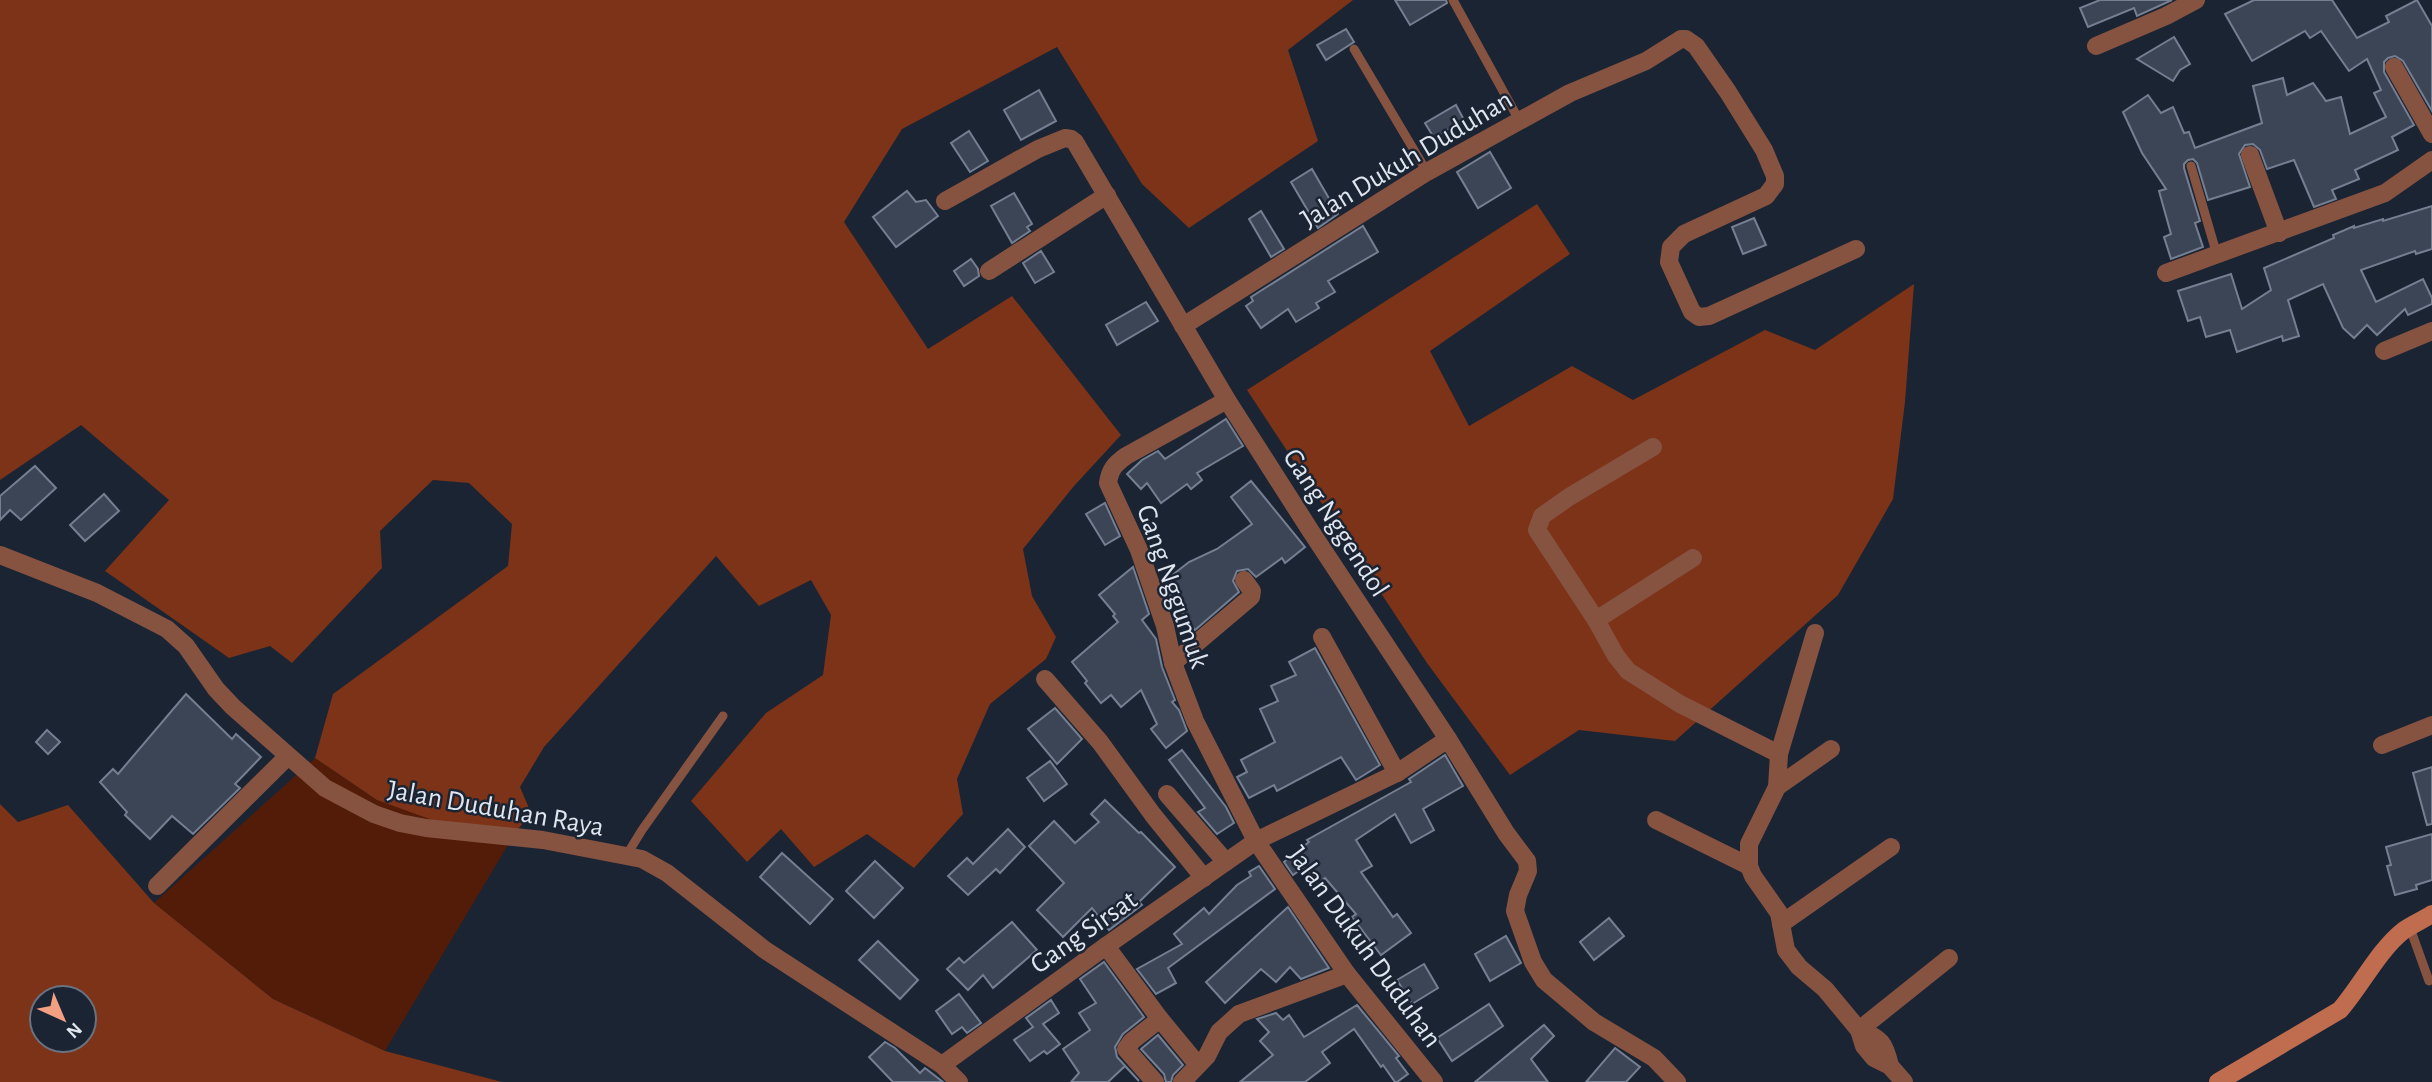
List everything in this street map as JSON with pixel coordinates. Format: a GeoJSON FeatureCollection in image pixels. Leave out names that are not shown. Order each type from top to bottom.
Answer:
{"type":"FeatureCollection","features":[{"type":"Feature","properties":{"kind":"street"},"geometry":{"type":"LineString","coordinates":[[2096,46],[2196,0]]}},
{"type":"Feature","properties":{"kind":"street","name":"Jalan Dukuh Duduhan"},"geometry":{"type":"LineString","coordinates":[[1183,326],[1427,172],[1570,93],[1629,69],[1681,39],[1686,39],[1696,46],[1745,118],[1776,176],[1775,184],[1766,196],[1684,234],[1671,247],[1668,262],[1692,312],[1699,317],[1709,316],[1856,249]]}},
{"type":"Feature","properties":{"kind":"street"},"geometry":{"type":"LineString","coordinates":[[2393,67],[2432,134]]}},
{"type":"Feature","properties":{"kind":"street","name":"Gang Nggendol"},"geometry":{"type":"LineString","coordinates":[[945,201],[1047,145],[1065,138],[1075,142],[1227,400],[1527,862],[1528,871],[1515,911],[1533,962],[1544,980],[1594,1022],[1654,1058],[1677,1082]]}},
{"type":"Feature","properties":{"kind":"street"},"geometry":{"type":"LineString","coordinates":[[2250,155],[2278,233]]}},
{"type":"Feature","properties":{"kind":"street"},"geometry":{"type":"LineString","coordinates":[[2166,273],[2385,193],[2432,160]]}},
{"type":"Feature","properties":{"kind":"street"},"geometry":{"type":"LineString","coordinates":[[989,271],[1107,195]]}},
{"type":"Feature","properties":{"kind":"street"},"geometry":{"type":"LineString","coordinates":[[2384,351],[2432,331]]}},
{"type":"Feature","properties":{"kind":"street","name":"Gang Nggumuk"},"geometry":{"type":"LineString","coordinates":[[1227,400],[1114,464],[1108,483],[1132,531],[1165,626],[1173,663],[1195,721],[1256,841]]}},
{"type":"Feature","properties":{"kind":"street"},"geometry":{"type":"LineString","coordinates":[[1653,447],[1542,516],[1537,530],[1628,671],[1680,704],[1779,754]]}},
{"type":"Feature","properties":{"kind":"street","name":"Jalan Duduhan Raya"},"geometry":{"type":"LineString","coordinates":[[0,555],[97,593],[167,629],[186,646],[216,689],[325,788],[374,814],[426,828],[543,840],[642,859],[667,873],[765,950],[942,1065],[959,1082]]}},
{"type":"Feature","properties":{"kind":"street"},"geometry":{"type":"LineString","coordinates":[[1596,620],[1693,558]]}},
{"type":"Feature","properties":{"kind":"street"},"geometry":{"type":"LineString","coordinates":[[1173,663],[1251,597],[1252,591],[1244,580]]}},
{"type":"Feature","properties":{"kind":"street"},"geometry":{"type":"LineString","coordinates":[[1815,633],[1779,754],[1777,787],[1749,844],[1749,866],[1779,913],[1786,950],[1799,967],[1825,989],[1859,1030],[1864,1046],[1874,1058],[1890,1066],[1904,1082]]}},
{"type":"Feature","properties":{"kind":"street"},"geometry":{"type":"LineString","coordinates":[[1322,637],[1397,773]]}},
{"type":"Feature","properties":{"kind":"street"},"geometry":{"type":"LineString","coordinates":[[1045,680],[1100,742],[1153,816],[1204,878]]}},
{"type":"Feature","properties":{"kind":"street"},"geometry":{"type":"LineString","coordinates":[[2382,745],[2432,726]]}},
{"type":"Feature","properties":{"kind":"street"},"geometry":{"type":"LineString","coordinates":[[1256,841],[1397,773],[1448,738]]}},
{"type":"Feature","properties":{"kind":"street"},"geometry":{"type":"LineString","coordinates":[[1777,787],[1831,749]]}},
{"type":"Feature","properties":{"kind":"street"},"geometry":{"type":"LineString","coordinates":[[157,886],[288,757]]}},
{"type":"Feature","properties":{"kind":"street"},"geometry":{"type":"LineString","coordinates":[[1167,794],[1226,862]]}},
{"type":"Feature","properties":{"kind":"street"},"geometry":{"type":"LineString","coordinates":[[1656,820],[1749,866]]}},
{"type":"Feature","properties":{"kind":"street","name":"Jalan Dukuh Duduhan"},"geometry":{"type":"LineString","coordinates":[[1256,841],[1348,974],[1434,1082]]}},
{"type":"Feature","properties":{"kind":"street","name":"Gang Sirsat"},"geometry":{"type":"LineString","coordinates":[[942,1065],[1256,841]]}},
{"type":"Feature","properties":{"kind":"street"},"geometry":{"type":"LineString","coordinates":[[1781,924],[1891,846]]}},
{"type":"Feature","properties":{"kind":"street"},"geometry":{"type":"LineString","coordinates":[[2218,1082],[2340,1010],[2369,970],[2403,931],[2432,914]]}},
{"type":"Feature","properties":{"kind":"street"},"geometry":{"type":"LineString","coordinates":[[1106,946],[1198,1065]]}},
{"type":"Feature","properties":{"kind":"street"},"geometry":{"type":"LineString","coordinates":[[1859,1030],[1950,958]]}},
{"type":"Feature","properties":{"kind":"street"},"geometry":{"type":"LineString","coordinates":[[1182,1082],[1207,1056],[1219,1032],[1239,1014],[1348,974]]}},
{"type":"Feature","properties":{"kind":"street"},"geometry":{"type":"LineString","coordinates":[[1155,1082],[1126,1049],[1160,1019]]}},
{"type":"Feature","properties":{"kind":"street"},"geometry":{"type":"LineString","coordinates":[[1859,1030],[1876,1036],[1886,1049],[1890,1066]]}},
{"type":"Feature","properties":{"kind":"lane"},"geometry":{"type":"LineString","coordinates":[[1453,0],[1519,120]]}},
{"type":"Feature","properties":{"kind":"lane"},"geometry":{"type":"LineString","coordinates":[[1354,49],[1427,172]]}},
{"type":"Feature","properties":{"kind":"lane"},"geometry":{"type":"LineString","coordinates":[[2191,166],[2217,255]]}},
{"type":"Feature","properties":{"kind":"lane"},"geometry":{"type":"LineString","coordinates":[[626,856],[723,716]]}},
{"type":"Feature","properties":{"kind":"lane"},"geometry":{"type":"LineString","coordinates":[[2410,928],[2429,981]]}},
{"type":"Feature","properties":{"kind":"shaded area"},"geometry":{"type":"Polygon","coordinates":[[[0,0],[1353,0],[1288,50],[1318,141],[1189,228],[1142,184],[1057,47],[902,129],[844,222],[928,349],[1012,296],[1121,435],[1074,486],[1023,549],[1032,596],[1056,637],[1046,659],[990,704],[957,779],[963,814],[914,868],[867,834],[814,867],[781,829],[747,862],[691,801],[766,713],[823,675],[831,615],[811,580],[759,606],[716,556],[544,747],[520,787],[531,813],[515,833],[435,821],[377,800],[315,758],[333,694],[508,566],[512,524],[469,483],[433,480],[380,531],[382,568],[292,663],[270,646],[229,658],[105,571],[169,500],[81,425],[0,480],[0,0]]]}},
{"type":"Feature","properties":{"kind":"shaded area"},"geometry":{"type":"Polygon","coordinates":[[[1537,204],[1570,254],[1430,351],[1469,426],[1572,366],[1633,400],[1765,330],[1815,350],[1914,284],[1905,402],[1893,499],[1838,595],[1675,741],[1579,730],[1510,775],[1427,663],[1247,390],[1537,204]]]}},
{"type":"Feature","properties":{"kind":"shaded area"},"geometry":{"type":"Polygon","coordinates":[[[315,758],[377,800],[515,833],[385,1051],[273,999],[154,903],[315,758]]]}},
{"type":"Feature","properties":{"kind":"shaded area"},"geometry":{"type":"Polygon","coordinates":[[[0,804],[18,822],[68,805],[154,903],[273,999],[385,1051],[502,1082],[0,1082],[0,804]]]}},
{"type":"Feature","properties":{"kind":"building"},"geometry":{"type":"Polygon","coordinates":[[[1395,0],[1446,0],[1447,3],[1410,25],[1395,0]]]}},
{"type":"Feature","properties":{"kind":"building"},"geometry":{"type":"Polygon","coordinates":[[[2100,0],[2172,0],[2137,16],[2134,8],[2088,27],[2080,8],[2100,0]]]}},
{"type":"Feature","properties":{"kind":"building"},"geometry":{"type":"Polygon","coordinates":[[[2254,0],[2332,0],[2357,38],[2389,22],[2386,16],[2417,0],[2432,26],[2432,111],[2403,61],[2395,56],[2388,58],[2384,62],[2384,72],[2414,125],[2392,137],[2398,150],[2355,170],[2359,179],[2332,190],[2336,199],[2314,207],[2294,160],[2267,169],[2260,150],[2253,144],[2245,145],[2239,154],[2250,187],[2208,200],[2197,163],[2193,159],[2188,160],[2184,168],[2200,221],[2195,223],[2203,247],[2171,259],[2164,237],[2171,234],[2159,191],[2166,189],[2142,153],[2123,112],[2148,95],[2161,113],[2173,107],[2184,133],[2189,132],[2195,148],[2262,123],[2253,86],[2283,78],[2287,95],[2313,83],[2326,101],[2341,97],[2350,134],[2386,117],[2374,93],[2381,90],[2367,59],[2349,71],[2321,31],[2310,38],[2305,31],[2252,61],[2225,14],[2254,0]]]}},
{"type":"Feature","properties":{"kind":"building"},"geometry":{"type":"Polygon","coordinates":[[[1346,29],[1354,42],[1326,60],[1317,45],[1346,29]]]}},
{"type":"Feature","properties":{"kind":"building"},"geometry":{"type":"Polygon","coordinates":[[[2174,37],[2190,64],[2180,70],[2173,81],[2137,59],[2174,37]]]}},
{"type":"Feature","properties":{"kind":"building"},"geometry":{"type":"Polygon","coordinates":[[[1039,90],[1056,121],[1021,140],[1004,110],[1039,90]]]}},
{"type":"Feature","properties":{"kind":"building"},"geometry":{"type":"Polygon","coordinates":[[[1456,105],[1464,120],[1434,138],[1425,123],[1456,105]]]}},
{"type":"Feature","properties":{"kind":"building"},"geometry":{"type":"Polygon","coordinates":[[[969,131],[988,161],[970,172],[951,143],[969,131]]]}},
{"type":"Feature","properties":{"kind":"building"},"geometry":{"type":"Polygon","coordinates":[[[1490,152],[1511,188],[1478,208],[1457,172],[1490,152]]]}},
{"type":"Feature","properties":{"kind":"building"},"geometry":{"type":"Polygon","coordinates":[[[1312,169],[1338,214],[1318,228],[1291,182],[1312,169]]]}},
{"type":"Feature","properties":{"kind":"building"},"geometry":{"type":"Polygon","coordinates":[[[907,191],[916,202],[926,200],[938,216],[896,247],[873,217],[907,191]]]}},
{"type":"Feature","properties":{"kind":"building"},"geometry":{"type":"Polygon","coordinates":[[[1014,193],[1032,224],[1027,227],[1030,231],[1012,243],[991,206],[1014,193]]]}},
{"type":"Feature","properties":{"kind":"building"},"geometry":{"type":"Polygon","coordinates":[[[2432,206],[2432,249],[2416,254],[2415,251],[2361,270],[2376,302],[2423,279],[2432,298],[2432,304],[2408,315],[2405,309],[2377,335],[2367,325],[2354,338],[2343,328],[2323,284],[2288,300],[2299,336],[2283,341],[2282,336],[2237,352],[2230,330],[2206,337],[2200,317],[2188,321],[2178,291],[2231,274],[2242,309],[2271,290],[2264,268],[2334,238],[2333,235],[2354,226],[2383,221],[2432,206]]]}},
{"type":"Feature","properties":{"kind":"building"},"geometry":{"type":"Polygon","coordinates":[[[1261,211],[1284,249],[1271,257],[1249,219],[1261,211]]]}},
{"type":"Feature","properties":{"kind":"building"},"geometry":{"type":"Polygon","coordinates":[[[1754,218],[1766,245],[1743,254],[1732,227],[1754,218]]]}},
{"type":"Feature","properties":{"kind":"building"},"geometry":{"type":"Polygon","coordinates":[[[1363,226],[1378,252],[1328,281],[1335,292],[1316,303],[1319,308],[1296,322],[1288,309],[1261,328],[1246,306],[1253,301],[1251,297],[1363,226]]]}},
{"type":"Feature","properties":{"kind":"building"},"geometry":{"type":"Polygon","coordinates":[[[1041,251],[1054,272],[1035,283],[1023,263],[1041,251]]]}},
{"type":"Feature","properties":{"kind":"building"},"geometry":{"type":"Polygon","coordinates":[[[971,259],[979,276],[964,286],[954,271],[971,259]]]}},
{"type":"Feature","properties":{"kind":"building"},"geometry":{"type":"Polygon","coordinates":[[[1146,302],[1158,321],[1117,345],[1106,325],[1146,302]]]}},
{"type":"Feature","properties":{"kind":"building"},"geometry":{"type":"Polygon","coordinates":[[[1226,419],[1243,446],[1197,473],[1202,480],[1191,489],[1187,484],[1161,503],[1147,483],[1141,489],[1127,474],[1142,460],[1158,451],[1165,459],[1226,419]]]}},
{"type":"Feature","properties":{"kind":"building"},"geometry":{"type":"Polygon","coordinates":[[[35,466],[56,488],[21,520],[10,510],[0,520],[0,496],[35,466]]]}},
{"type":"Feature","properties":{"kind":"building"},"geometry":{"type":"Polygon","coordinates":[[[1251,481],[1305,547],[1285,563],[1282,558],[1256,577],[1248,569],[1237,571],[1233,581],[1239,592],[1195,630],[1169,595],[1167,597],[1162,583],[1189,562],[1217,549],[1252,524],[1231,497],[1251,481]]]}},
{"type":"Feature","properties":{"kind":"building"},"geometry":{"type":"Polygon","coordinates":[[[104,494],[119,511],[85,541],[70,525],[104,494]]]}},
{"type":"Feature","properties":{"kind":"building"},"geometry":{"type":"Polygon","coordinates":[[[1105,503],[1120,536],[1105,545],[1086,514],[1105,503]]]}},
{"type":"Feature","properties":{"kind":"building"},"geometry":{"type":"Polygon","coordinates":[[[1133,567],[1149,614],[1142,620],[1156,639],[1162,667],[1175,700],[1172,702],[1179,710],[1187,731],[1166,748],[1151,729],[1157,724],[1141,690],[1121,707],[1111,695],[1101,703],[1072,662],[1118,622],[1113,616],[1115,614],[1099,595],[1133,567]]]}},
{"type":"Feature","properties":{"kind":"building"},"geometry":{"type":"Polygon","coordinates":[[[1315,648],[1380,765],[1356,780],[1341,757],[1277,791],[1274,785],[1249,798],[1237,777],[1247,772],[1241,760],[1275,742],[1260,709],[1278,701],[1271,686],[1296,675],[1289,662],[1315,648]]]}},
{"type":"Feature","properties":{"kind":"building"},"geometry":{"type":"Polygon","coordinates":[[[186,694],[232,739],[236,734],[261,757],[235,784],[240,788],[193,834],[172,816],[150,839],[125,815],[127,812],[100,782],[113,769],[118,774],[186,694]]]}},
{"type":"Feature","properties":{"kind":"building"},"geometry":{"type":"Polygon","coordinates":[[[1055,708],[1082,739],[1057,764],[1028,729],[1055,708]]]}},
{"type":"Feature","properties":{"kind":"building"},"geometry":{"type":"Polygon","coordinates":[[[47,730],[60,742],[48,754],[36,742],[47,730]]]}},
{"type":"Feature","properties":{"kind":"building"},"geometry":{"type":"Polygon","coordinates":[[[1182,750],[1226,807],[1234,823],[1217,834],[1198,812],[1205,808],[1169,760],[1182,750]]]}},
{"type":"Feature","properties":{"kind":"building"},"geometry":{"type":"Polygon","coordinates":[[[1445,755],[1463,786],[1423,809],[1434,830],[1411,843],[1395,814],[1356,840],[1372,866],[1361,872],[1393,917],[1397,914],[1411,933],[1381,955],[1352,917],[1356,914],[1325,878],[1318,884],[1304,867],[1293,875],[1284,862],[1309,842],[1307,840],[1411,782],[1409,779],[1445,755]]]}},
{"type":"Feature","properties":{"kind":"building"},"geometry":{"type":"Polygon","coordinates":[[[1050,761],[1067,784],[1044,801],[1027,778],[1050,761]]]}},
{"type":"Feature","properties":{"kind":"building"},"geometry":{"type":"Polygon","coordinates":[[[2432,767],[2432,824],[2427,825],[2413,773],[2432,767]]]}},
{"type":"Feature","properties":{"kind":"building"},"geometry":{"type":"Polygon","coordinates":[[[1105,800],[1175,867],[1139,902],[1142,905],[1109,930],[1092,908],[1063,937],[1037,910],[1064,883],[1029,846],[1054,821],[1075,843],[1099,822],[1091,814],[1105,800]]]}},
{"type":"Feature","properties":{"kind":"building"},"geometry":{"type":"Polygon","coordinates":[[[1008,829],[1025,847],[1000,873],[996,869],[968,895],[948,876],[967,858],[973,864],[1008,829]]]}},
{"type":"Feature","properties":{"kind":"building"},"geometry":{"type":"Polygon","coordinates":[[[2432,834],[2432,880],[2416,885],[2417,889],[2395,895],[2387,866],[2391,865],[2386,847],[2432,834]]]}},
{"type":"Feature","properties":{"kind":"building"},"geometry":{"type":"Polygon","coordinates":[[[782,853],[833,899],[810,924],[760,877],[782,853]]]}},
{"type":"Feature","properties":{"kind":"building"},"geometry":{"type":"Polygon","coordinates":[[[875,861],[903,888],[874,918],[846,891],[875,861]]]}},
{"type":"Feature","properties":{"kind":"building"},"geometry":{"type":"Polygon","coordinates":[[[1259,866],[1275,889],[1168,968],[1176,983],[1156,994],[1137,969],[1182,944],[1174,934],[1204,908],[1209,914],[1237,885],[1251,876],[1249,872],[1259,866]]]}},
{"type":"Feature","properties":{"kind":"building"},"geometry":{"type":"Polygon","coordinates":[[[1288,907],[1329,968],[1301,979],[1290,967],[1276,982],[1261,969],[1225,1003],[1206,982],[1288,907]]]}},
{"type":"Feature","properties":{"kind":"building"},"geometry":{"type":"Polygon","coordinates":[[[1609,918],[1624,936],[1594,960],[1580,942],[1609,918]]]}},
{"type":"Feature","properties":{"kind":"building"},"geometry":{"type":"Polygon","coordinates":[[[1012,922],[1037,950],[993,988],[983,975],[968,990],[947,969],[959,958],[964,963],[1012,922]]]}},
{"type":"Feature","properties":{"kind":"building"},"geometry":{"type":"Polygon","coordinates":[[[1506,936],[1521,963],[1490,981],[1475,954],[1506,936]]]}},
{"type":"Feature","properties":{"kind":"building"},"geometry":{"type":"Polygon","coordinates":[[[878,941],[918,980],[900,999],[859,960],[878,941]]]}},
{"type":"Feature","properties":{"kind":"building"},"geometry":{"type":"Polygon","coordinates":[[[1104,962],[1144,1017],[1123,1034],[1115,1047],[1117,1057],[1139,1081],[1125,1066],[1108,1082],[1071,1082],[1079,1073],[1063,1049],[1090,1030],[1079,1013],[1096,1003],[1080,979],[1104,962]]]}},
{"type":"Feature","properties":{"kind":"building"},"geometry":{"type":"Polygon","coordinates":[[[1424,964],[1438,988],[1412,1004],[1397,980],[1424,964]]]}},
{"type":"Feature","properties":{"kind":"building"},"geometry":{"type":"Polygon","coordinates":[[[959,994],[981,1023],[967,1033],[962,1027],[952,1034],[936,1011],[959,994]]]}},
{"type":"Feature","properties":{"kind":"building"},"geometry":{"type":"Polygon","coordinates":[[[1051,1000],[1059,1013],[1043,1024],[1060,1044],[1047,1054],[1044,1051],[1030,1061],[1014,1040],[1033,1027],[1026,1018],[1051,1000]]]}},
{"type":"Feature","properties":{"kind":"building"},"geometry":{"type":"Polygon","coordinates":[[[1489,1004],[1503,1026],[1452,1061],[1437,1038],[1489,1004]]]}},
{"type":"Feature","properties":{"kind":"building"},"geometry":{"type":"Polygon","coordinates":[[[1357,1005],[1399,1056],[1396,1058],[1408,1074],[1397,1082],[1383,1065],[1381,1067],[1354,1029],[1322,1052],[1330,1063],[1305,1082],[1240,1082],[1273,1055],[1260,1041],[1269,1032],[1257,1019],[1276,1013],[1283,1020],[1289,1015],[1304,1037],[1357,1005]]]}},
{"type":"Feature","properties":{"kind":"building"},"geometry":{"type":"Polygon","coordinates":[[[1544,1025],[1554,1036],[1531,1059],[1548,1082],[1475,1082],[1544,1025]]]}},
{"type":"Feature","properties":{"kind":"building"},"geometry":{"type":"Polygon","coordinates":[[[1158,1035],[1183,1065],[1173,1075],[1171,1082],[1166,1082],[1164,1074],[1141,1049],[1158,1035]]]}},
{"type":"Feature","properties":{"kind":"building"},"geometry":{"type":"Polygon","coordinates":[[[885,1042],[895,1048],[920,1073],[925,1068],[943,1082],[893,1082],[869,1057],[885,1042]]]}},
{"type":"Feature","properties":{"kind":"building"},"geometry":{"type":"Polygon","coordinates":[[[1615,1048],[1640,1067],[1626,1082],[1586,1082],[1615,1048]]]}}]}
